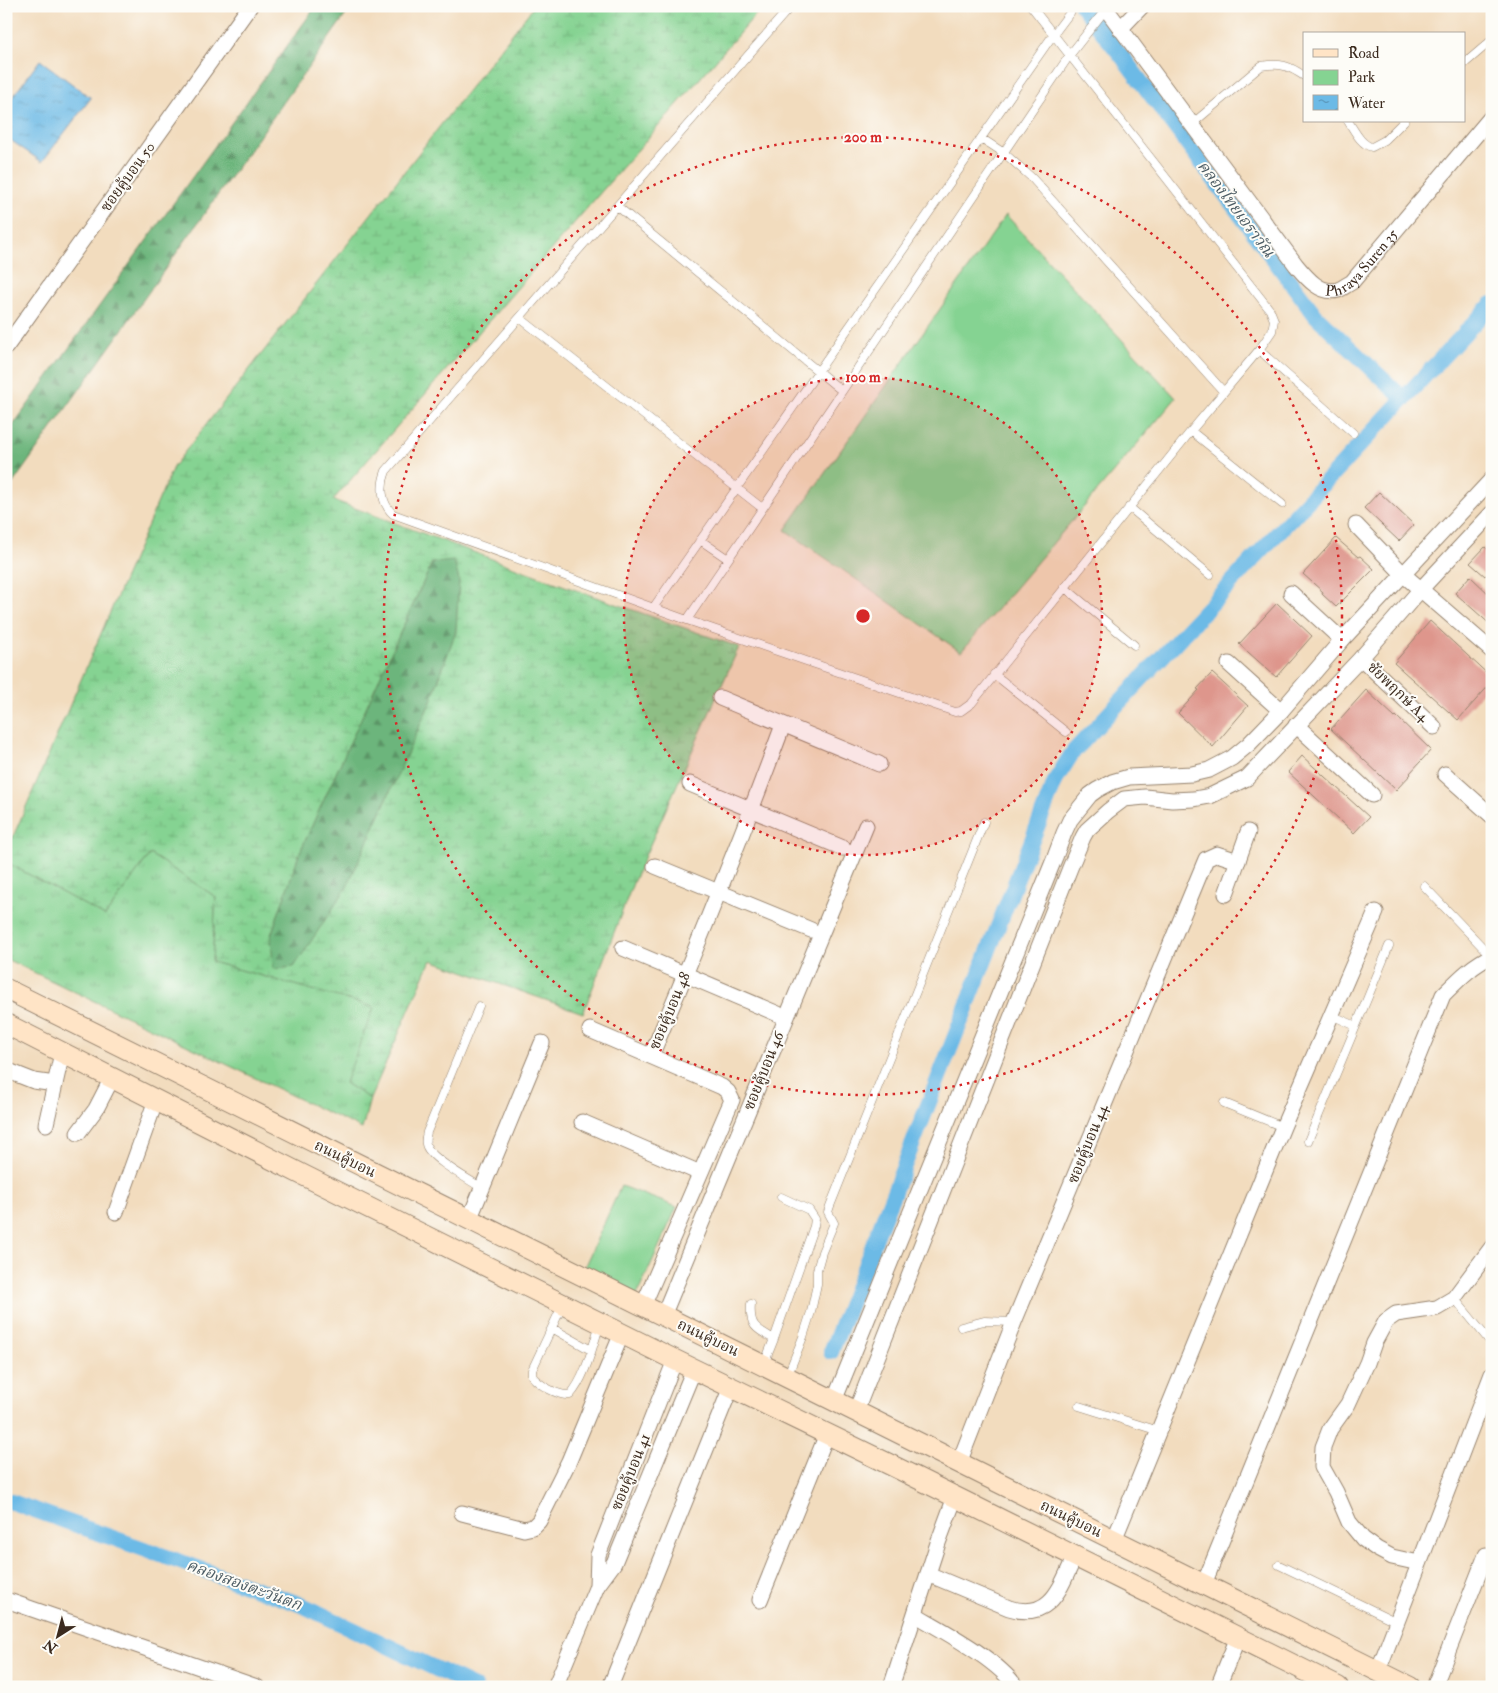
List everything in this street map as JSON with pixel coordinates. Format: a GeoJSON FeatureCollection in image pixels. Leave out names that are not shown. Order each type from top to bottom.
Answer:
{"type":"FeatureCollection","features":[{"type":"Feature","properties":{"kind":"main road","name":"ถนนคู้บอน"},"geometry":{"type":"LineString","coordinates":[[6,989],[1410,1687]]}},
{"type":"Feature","properties":{"kind":"main road"},"geometry":{"type":"LineString","coordinates":[[6,1024],[675,1360],[1336,1686]]}},
{"type":"Feature","properties":{"kind":"street","name":"ซอยคู้บอน 50"},"geometry":{"type":"LineString","coordinates":[[6,347],[250,6]]}},
{"type":"Feature","properties":{"kind":"street"},"geometry":{"type":"LineString","coordinates":[[1120,29],[1142,6]]}},
{"type":"Feature","properties":{"kind":"street","name":"Phraya Suren 35"},"geometry":{"type":"LineString","coordinates":[[1105,7],[1296,265],[1317,286],[1327,291],[1338,290],[1358,276],[1492,116]]}},
{"type":"Feature","properties":{"kind":"street"},"geometry":{"type":"LineString","coordinates":[[834,1400],[1070,820],[1090,795],[1112,782],[1129,777],[1192,774],[1209,770],[1232,758],[1282,711],[1342,640],[1492,479]]}},
{"type":"Feature","properties":{"kind":"street"},"geometry":{"type":"LineString","coordinates":[[856,1412],[1082,837],[1087,830],[1124,799],[1145,796],[1172,800],[1194,799],[1210,796],[1247,778],[1361,658],[1421,589],[1491,515],[1471,500]]}},
{"type":"Feature","properties":{"kind":"street"},"geometry":{"type":"LineString","coordinates":[[1356,525],[1404,575],[1492,651]]}},
{"type":"Feature","properties":{"kind":"street"},"geometry":{"type":"LineString","coordinates":[[1290,593],[1342,640]]}},
{"type":"Feature","properties":{"kind":"street","name":"ชัยพฤกษ์ A4"},"geometry":{"type":"LineString","coordinates":[[1361,658],[1434,727]]}},
{"type":"Feature","properties":{"kind":"street"},"geometry":{"type":"LineString","coordinates":[[1229,664],[1282,711]]}},
{"type":"Feature","properties":{"kind":"street"},"geometry":{"type":"LineString","coordinates":[[720,698],[879,764]]}},
{"type":"Feature","properties":{"kind":"street","name":"ซอยคู้บอน 48"},"geometry":{"type":"LineString","coordinates":[[643,1306],[732,1100],[731,1096],[722,1087],[651,1056],[719,893],[783,725]]}},
{"type":"Feature","properties":{"kind":"street"},"geometry":{"type":"LineString","coordinates":[[1296,725],[1372,795]]}},
{"type":"Feature","properties":{"kind":"street"},"geometry":{"type":"LineString","coordinates":[[1445,774],[1492,816]]}},
{"type":"Feature","properties":{"kind":"street"},"geometry":{"type":"LineString","coordinates":[[690,784],[843,848]]}},
{"type":"Feature","properties":{"kind":"street"},"geometry":{"type":"LineString","coordinates":[[1070,820],[1087,830]]}},
{"type":"Feature","properties":{"kind":"street","name":"ซอยคู้บอน 46"},"geometry":{"type":"LineString","coordinates":[[663,1316],[866,826]]}},
{"type":"Feature","properties":{"kind":"street"},"geometry":{"type":"LineString","coordinates":[[1226,894],[1248,832]]}},
{"type":"Feature","properties":{"kind":"street","name":"ซอยคู้บอน 44"},"geometry":{"type":"LineString","coordinates":[[960,1463],[1014,1322],[1206,859],[1217,854],[1238,861]]}},
{"type":"Feature","properties":{"kind":"street"},"geometry":{"type":"LineString","coordinates":[[655,866],[811,930]]}},
{"type":"Feature","properties":{"kind":"street"},"geometry":{"type":"LineString","coordinates":[[1114,1540],[1283,1127],[1376,912]]}},
{"type":"Feature","properties":{"kind":"street"},"geometry":{"type":"LineString","coordinates":[[623,948],[778,1014]]}},
{"type":"Feature","properties":{"kind":"street"},"geometry":{"type":"LineString","coordinates":[[1204,1584],[1443,995],[1460,977],[1481,960],[1492,956]]}},
{"type":"Feature","properties":{"kind":"street"},"geometry":{"type":"LineString","coordinates":[[590,1030],[651,1056]]}},
{"type":"Feature","properties":{"kind":"street"},"geometry":{"type":"LineString","coordinates":[[469,1220],[542,1042]]}},
{"type":"Feature","properties":{"kind":"street"},"geometry":{"type":"LineString","coordinates":[[46,1124],[62,1053]]}},
{"type":"Feature","properties":{"kind":"street"},"geometry":{"type":"LineString","coordinates":[[6,1070],[34,1081],[55,1084]]}},
{"type":"Feature","properties":{"kind":"street"},"geometry":{"type":"LineString","coordinates":[[78,1133],[96,1109],[112,1078]]}},
{"type":"Feature","properties":{"kind":"street"},"geometry":{"type":"LineString","coordinates":[[116,1212],[156,1100]]}},
{"type":"Feature","properties":{"kind":"street"},"geometry":{"type":"LineString","coordinates":[[582,1122],[700,1173]]}},
{"type":"Feature","properties":{"kind":"street"},"geometry":{"type":"LineString","coordinates":[[1419,1563],[1392,1557],[1377,1549],[1363,1538],[1349,1522],[1336,1492],[1322,1467],[1323,1447],[1330,1429],[1348,1404],[1374,1343],[1386,1321],[1396,1314],[1437,1308],[1454,1298],[1492,1247]]}},
{"type":"Feature","properties":{"kind":"street"},"geometry":{"type":"LineString","coordinates":[[462,1513],[524,1530],[534,1527],[539,1521],[569,1461],[622,1333]]}},
{"type":"Feature","properties":{"kind":"street","name":"ซอยคู้บอน 41"},"geometry":{"type":"LineString","coordinates":[[597,1586],[598,1555],[675,1360]]}},
{"type":"Feature","properties":{"kind":"street","name":"ซอยคู้บอน 41"},"geometry":{"type":"LineString","coordinates":[[555,1687],[597,1586],[614,1563],[694,1369]]}},
{"type":"Feature","properties":{"kind":"street"},"geometry":{"type":"LineString","coordinates":[[1378,1671],[1492,1374]]}},
{"type":"Feature","properties":{"kind":"street"},"geometry":{"type":"LineString","coordinates":[[610,1687],[731,1387]]}},
{"type":"Feature","properties":{"kind":"street"},"geometry":{"type":"LineString","coordinates":[[760,1600],[827,1434]]}},
{"type":"Feature","properties":{"kind":"street"},"geometry":{"type":"LineString","coordinates":[[891,1687],[955,1497]]}},
{"type":"Feature","properties":{"kind":"street"},"geometry":{"type":"LineString","coordinates":[[1434,1687],[1486,1555]]}},
{"type":"Feature","properties":{"kind":"street"},"geometry":{"type":"LineString","coordinates":[[928,1574],[1021,1612],[1045,1607],[1053,1600],[1075,1556]]}},
{"type":"Feature","properties":{"kind":"street"},"geometry":{"type":"LineString","coordinates":[[6,1600],[214,1680],[257,1687]]}},
{"type":"Feature","properties":{"kind":"street"},"geometry":{"type":"LineString","coordinates":[[916,1615],[988,1660],[1008,1676],[1016,1687]]}},
{"type":"Feature","properties":{"kind":"street"},"geometry":{"type":"LineString","coordinates":[[1218,1687],[1238,1637]]}},
{"type":"Feature","properties":{"kind":"lane"},"geometry":{"type":"LineString","coordinates":[[791,6],[386,471],[382,487],[385,505],[392,514],[687,620],[952,711],[961,711],[970,705],[1190,431],[1259,350],[1272,331],[1274,320],[1270,310],[1030,6]]}},
{"type":"Feature","properties":{"kind":"lane"},"geometry":{"type":"LineString","coordinates":[[653,608],[1075,6]]}},
{"type":"Feature","properties":{"kind":"lane"},"geometry":{"type":"LineString","coordinates":[[687,620],[1105,7]]}},
{"type":"Feature","properties":{"kind":"lane"},"geometry":{"type":"LineString","coordinates":[[1466,62],[1492,40]]}},
{"type":"Feature","properties":{"kind":"lane"},"geometry":{"type":"LineString","coordinates":[[1192,124],[1261,66],[1285,65],[1303,75]]}},
{"type":"Feature","properties":{"kind":"lane"},"geometry":{"type":"LineString","coordinates":[[1349,122],[1362,142],[1372,147],[1379,145],[1403,122]]}},
{"type":"Feature","properties":{"kind":"lane"},"geometry":{"type":"LineString","coordinates":[[981,138],[1004,153],[1032,178],[1223,391]]}},
{"type":"Feature","properties":{"kind":"lane"},"geometry":{"type":"LineString","coordinates":[[617,206],[842,391]]}},
{"type":"Feature","properties":{"kind":"lane"},"geometry":{"type":"LineString","coordinates":[[520,318],[762,508]]}},
{"type":"Feature","properties":{"kind":"lane"},"geometry":{"type":"LineString","coordinates":[[1259,350],[1353,433]]}},
{"type":"Feature","properties":{"kind":"lane"},"geometry":{"type":"LineString","coordinates":[[1190,431],[1282,504]]}},
{"type":"Feature","properties":{"kind":"lane"},"geometry":{"type":"LineString","coordinates":[[1129,507],[1210,574]]}},
{"type":"Feature","properties":{"kind":"lane"},"geometry":{"type":"LineString","coordinates":[[700,540],[728,559]]}},
{"type":"Feature","properties":{"kind":"lane"},"geometry":{"type":"LineString","coordinates":[[1064,588],[1134,645]]}},
{"type":"Feature","properties":{"kind":"lane"},"geometry":{"type":"LineString","coordinates":[[994,674],[1066,732]]}},
{"type":"Feature","properties":{"kind":"lane"},"geometry":{"type":"LineString","coordinates":[[787,1377],[811,1312],[817,1284],[817,1270],[834,1223],[828,1212],[830,1206],[984,822]]}},
{"type":"Feature","properties":{"kind":"lane"},"geometry":{"type":"LineString","coordinates":[[1424,886],[1492,956]]}},
{"type":"Feature","properties":{"kind":"lane"},"geometry":{"type":"LineString","coordinates":[[1308,1141],[1389,946]]}},
{"type":"Feature","properties":{"kind":"lane"},"geometry":{"type":"LineString","coordinates":[[479,1006],[427,1132],[426,1144],[428,1151],[436,1158],[482,1188]]}},
{"type":"Feature","properties":{"kind":"lane"},"geometry":{"type":"LineString","coordinates":[[1331,1015],[1356,1026]]}},
{"type":"Feature","properties":{"kind":"lane"},"geometry":{"type":"LineString","coordinates":[[1224,1103],[1283,1127]]}},
{"type":"Feature","properties":{"kind":"lane"},"geometry":{"type":"LineString","coordinates":[[764,1366],[815,1219],[809,1210],[780,1197]]}},
{"type":"Feature","properties":{"kind":"lane"},"geometry":{"type":"LineString","coordinates":[[1454,1298],[1492,1344]]}},
{"type":"Feature","properties":{"kind":"lane"},"geometry":{"type":"LineString","coordinates":[[564,1304],[535,1362],[532,1376],[556,1392],[570,1395],[575,1390],[600,1322]]}},
{"type":"Feature","properties":{"kind":"lane"},"geometry":{"type":"LineString","coordinates":[[750,1304],[750,1320],[754,1326],[774,1339]]}},
{"type":"Feature","properties":{"kind":"lane"},"geometry":{"type":"LineString","coordinates":[[961,1327],[984,1321],[1014,1322]]}},
{"type":"Feature","properties":{"kind":"lane"},"geometry":{"type":"LineString","coordinates":[[552,1328],[591,1350]]}},
{"type":"Feature","properties":{"kind":"lane"},"geometry":{"type":"LineString","coordinates":[[1079,1406],[1158,1431]]}},
{"type":"Feature","properties":{"kind":"lane"},"geometry":{"type":"LineString","coordinates":[[1278,1564],[1397,1622]]}},
{"type":"Feature","properties":{"kind":"green space"},"geometry":{"type":"Polygon","coordinates":[[[316,6],[352,6],[6,493],[6,435],[316,6]]]}},
{"type":"Feature","properties":{"kind":"green space"},"geometry":{"type":"Polygon","coordinates":[[[534,6],[763,6],[333,500],[573,589],[739,647],[635,878],[583,1013],[431,960],[370,1099],[345,1083],[374,1007],[212,962],[216,897],[150,854],[105,916],[6,862],[6,853],[173,467],[534,6]],[[454,561],[432,563],[299,854],[271,935],[273,969],[294,967],[347,887],[431,701],[456,631],[459,580],[454,561]]]}},
{"type":"Feature","properties":{"kind":"green space"},"geometry":{"type":"Polygon","coordinates":[[[1006,215],[1176,398],[961,652],[785,530],[1006,215]]]}},
{"type":"Feature","properties":{"kind":"green space"},"geometry":{"type":"Polygon","coordinates":[[[454,560],[459,579],[456,631],[431,701],[347,887],[294,968],[272,969],[271,935],[299,854],[432,563],[454,560]]]}},
{"type":"Feature","properties":{"kind":"green space"},"geometry":{"type":"Polygon","coordinates":[[[150,854],[216,897],[212,962],[375,1007],[345,1083],[370,1099],[362,1129],[6,959],[6,862],[105,916],[150,854]]]}},
{"type":"Feature","properties":{"kind":"green space"},"geometry":{"type":"Polygon","coordinates":[[[621,1186],[677,1207],[636,1297],[583,1270],[621,1186]]]}},
{"type":"Feature","properties":{"kind":"water"},"geometry":{"type":"Polygon","coordinates":[[[40,60],[91,98],[42,162],[6,137],[6,106],[40,60]]]}},
{"type":"Feature","properties":{"kind":"building"},"geometry":{"type":"Polygon","coordinates":[[[1379,492],[1414,525],[1399,541],[1364,508],[1379,492]]]}},
{"type":"Feature","properties":{"kind":"building"},"geometry":{"type":"Polygon","coordinates":[[[1336,538],[1374,569],[1336,607],[1303,574],[1336,538]]]}},
{"type":"Feature","properties":{"kind":"building"},"geometry":{"type":"Polygon","coordinates":[[[1485,547],[1492,553],[1492,569],[1485,576],[1470,563],[1485,547]]]}},
{"type":"Feature","properties":{"kind":"building"},"geometry":{"type":"Polygon","coordinates":[[[1470,576],[1492,597],[1492,626],[1455,593],[1470,576]]]}},
{"type":"Feature","properties":{"kind":"building"},"geometry":{"type":"Polygon","coordinates":[[[1277,603],[1312,636],[1276,677],[1239,644],[1277,603]]]}},
{"type":"Feature","properties":{"kind":"building"},"geometry":{"type":"Polygon","coordinates":[[[1430,621],[1492,678],[1492,682],[1458,720],[1394,663],[1430,621]]]}},
{"type":"Feature","properties":{"kind":"building"},"geometry":{"type":"Polygon","coordinates":[[[1212,673],[1248,706],[1213,747],[1178,713],[1212,673]]]}},
{"type":"Feature","properties":{"kind":"building"},"geometry":{"type":"Polygon","coordinates":[[[1366,690],[1431,750],[1396,790],[1331,729],[1366,690]]]}},
{"type":"Feature","properties":{"kind":"building"},"geometry":{"type":"Polygon","coordinates":[[[1302,756],[1369,817],[1354,833],[1288,772],[1302,756]]]}},
{"type":"Feature","properties":{"kind":"waterway","name":"คลองไทยเอราวัณ"},"geometry":{"type":"LineString","coordinates":[[1082,6],[1124,59],[1316,316],[1404,399]]}},
{"type":"Feature","properties":{"kind":"waterway"},"geometry":{"type":"LineString","coordinates":[[831,1352],[1056,779],[1073,752],[1492,304]]}},
{"type":"Feature","properties":{"kind":"waterway","name":"คลองสองตะวันตก"},"geometry":{"type":"LineString","coordinates":[[6,1500],[302,1605],[474,1687]]}}]}
